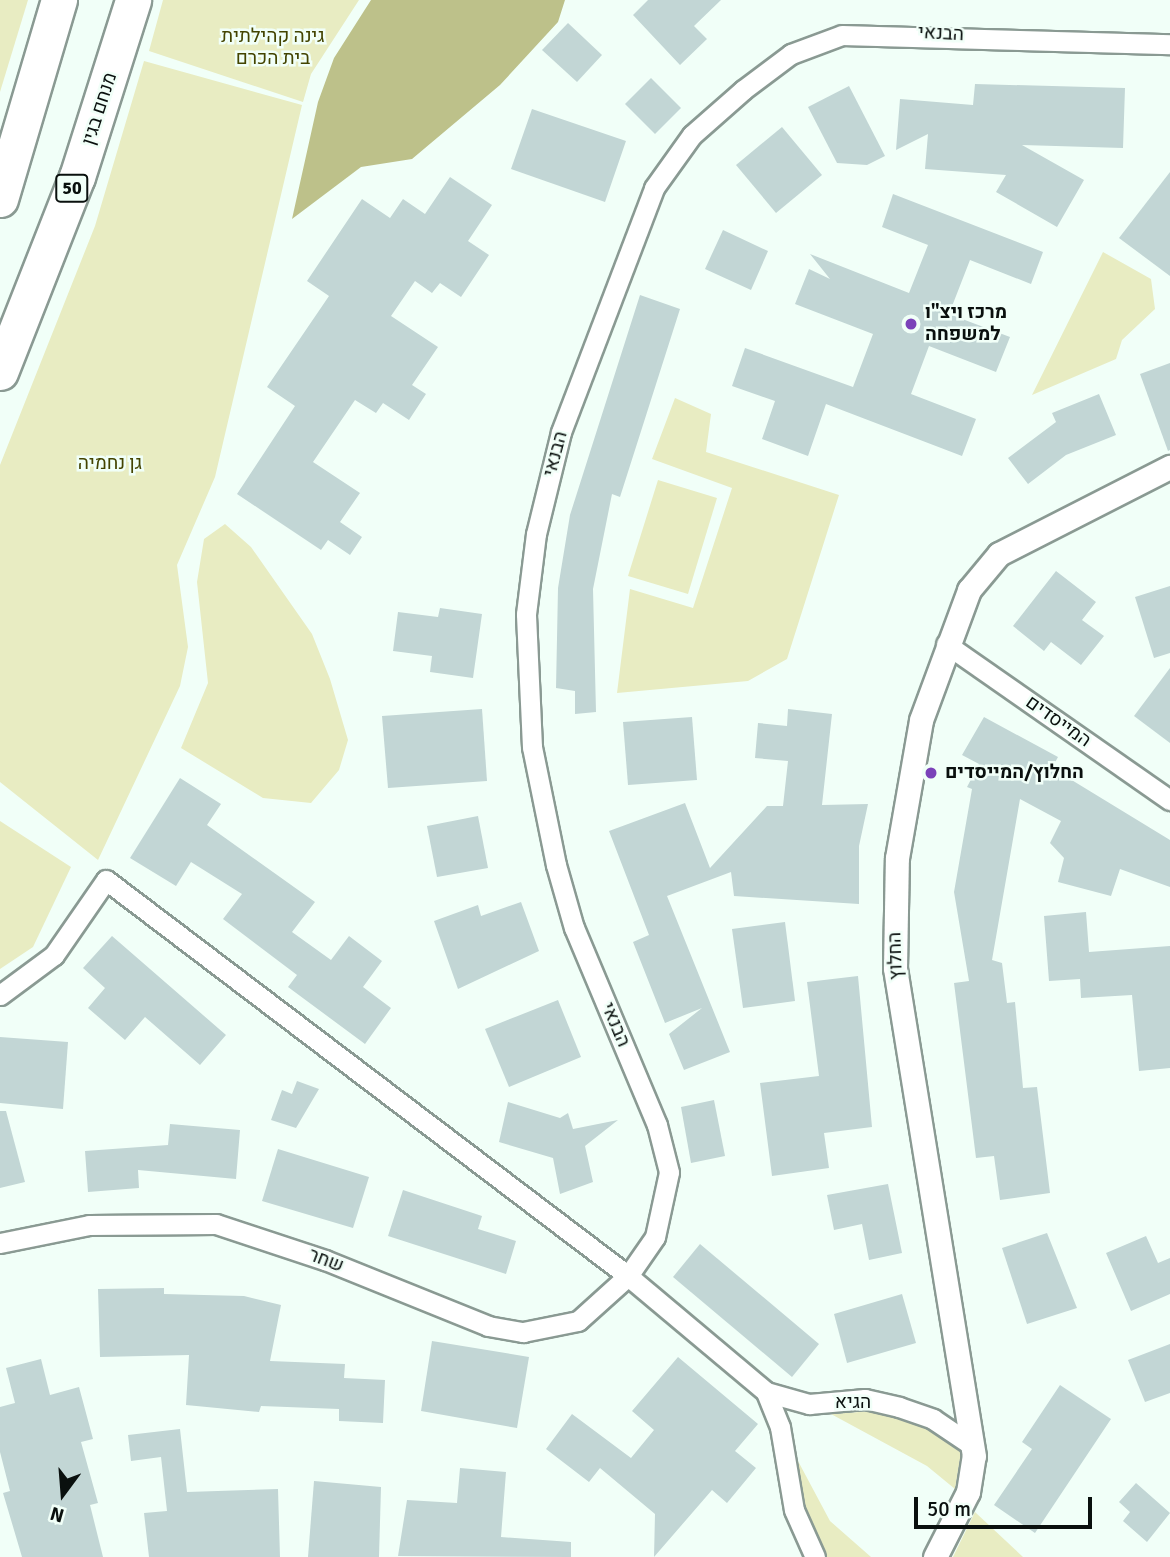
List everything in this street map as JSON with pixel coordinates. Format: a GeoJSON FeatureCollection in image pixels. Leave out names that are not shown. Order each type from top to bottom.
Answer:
{"type":"FeatureCollection","features":[{"type":"Feature","properties":{"kind":"highway"},"geometry":{"type":"LineString","coordinates":[[0,198],[59,0]]}},
{"type":"Feature","properties":{"kind":"highway","name":"מנחם בגין"},"geometry":{"type":"LineString","coordinates":[[0,372],[77,177],[133,0]]}},
{"type":"Feature","properties":{"kind":"street","name":"הבנאי"},"geometry":{"type":"LineString","coordinates":[[628,1276],[655,1237],[668,1172],[657,1125],[574,928],[556,865],[532,747],[526,614],[536,534],[561,432],[654,188],[692,135],[743,90],[791,54],[842,35],[1170,44]]}},
{"type":"Feature","properties":{"kind":"street","name":"החלוץ"},"geometry":{"type":"LineString","coordinates":[[935,1557],[968,1492],[972,1446],[895,968],[897,858],[921,720],[946,644],[969,590],[999,554],[1170,467]]}},
{"type":"Feature","properties":{"kind":"street","name":"המייסדים"},"geometry":{"type":"LineString","coordinates":[[946,644],[1170,800]]}},
{"type":"Feature","properties":{"kind":"street","name":"הגיא"},"geometry":{"type":"LineString","coordinates":[[0,995],[54,955],[106,880],[628,1276],[766,1392],[809,1404],[865,1399],[899,1407],[933,1419],[972,1446]]}},
{"type":"Feature","properties":{"kind":"street","name":"שחר"},"geometry":{"type":"LineString","coordinates":[[0,1243],[89,1225],[216,1224],[488,1326],[523,1332],[578,1321],[628,1276]]}},
{"type":"Feature","properties":{"kind":"street"},"geometry":{"type":"LineString","coordinates":[[766,1392],[782,1438],[794,1510],[815,1557]]}},
{"type":"Feature","properties":{"kind":"green space"},"geometry":{"type":"Polygon","coordinates":[[[0,0],[28,0],[0,92],[0,0]]]}},
{"type":"Feature","properties":{"kind":"green space","name":"גינה קהילתית בית הכרם"},"geometry":{"type":"Polygon","coordinates":[[[163,0],[359,0],[311,74],[303,102],[149,51],[163,0]]]}},
{"type":"Feature","properties":{"kind":"green space"},"geometry":{"type":"Polygon","coordinates":[[[371,0],[565,0],[558,22],[500,85],[412,159],[361,167],[292,219],[318,102],[334,58],[371,0]]]}},
{"type":"Feature","properties":{"kind":"green space","name":"גן נחמיה"},"geometry":{"type":"Polygon","coordinates":[[[144,61],[302,105],[215,477],[177,565],[188,647],[180,686],[98,860],[0,782],[0,465],[95,226],[144,61]]]}},
{"type":"Feature","properties":{"kind":"green space"},"geometry":{"type":"Polygon","coordinates":[[[1103,252],[1151,279],[1155,309],[1122,340],[1116,359],[1032,395],[1103,252]]]}},
{"type":"Feature","properties":{"kind":"green space"},"geometry":{"type":"Polygon","coordinates":[[[675,398],[711,414],[706,452],[839,495],[787,659],[748,681],[617,693],[630,589],[693,608],[732,488],[652,459],[675,398]]]}},
{"type":"Feature","properties":{"kind":"green space"},"geometry":{"type":"Polygon","coordinates":[[[658,480],[717,498],[688,594],[628,576],[658,480]]]}},
{"type":"Feature","properties":{"kind":"green space"},"geometry":{"type":"Polygon","coordinates":[[[225,524],[251,547],[312,634],[330,679],[348,740],[339,770],[311,803],[263,798],[181,748],[208,683],[197,582],[204,539],[225,524]]]}},
{"type":"Feature","properties":{"kind":"green space"},"geometry":{"type":"Polygon","coordinates":[[[0,821],[71,867],[33,947],[0,969],[0,821]]]}},
{"type":"Feature","properties":{"kind":"green space"},"geometry":{"type":"Polygon","coordinates":[[[873,1411],[936,1429],[961,1453],[955,1489],[927,1466],[831,1414],[873,1411]]]}},
{"type":"Feature","properties":{"kind":"green space"},"geometry":{"type":"Polygon","coordinates":[[[798,1461],[830,1521],[871,1557],[826,1557],[804,1508],[798,1461]]]}},
{"type":"Feature","properties":{"kind":"green space"},"geometry":{"type":"Polygon","coordinates":[[[975,1512],[1023,1557],[953,1557],[975,1512]]]}},
{"type":"Feature","properties":{"kind":"building"},"geometry":{"type":"Polygon","coordinates":[[[648,0],[721,0],[694,26],[707,39],[680,65],[633,15],[648,0]]]}},
{"type":"Feature","properties":{"kind":"building"},"geometry":{"type":"Polygon","coordinates":[[[568,23],[602,55],[577,82],[542,50],[568,23]]]}},
{"type":"Feature","properties":{"kind":"building"},"geometry":{"type":"Polygon","coordinates":[[[651,78],[681,108],[655,134],[625,104],[651,78]]]}},
{"type":"Feature","properties":{"kind":"building"},"geometry":{"type":"Polygon","coordinates":[[[975,84],[1125,88],[1123,148],[1022,145],[1084,180],[1057,227],[996,192],[1006,175],[925,169],[928,134],[896,150],[900,99],[973,105],[975,84]]]}},
{"type":"Feature","properties":{"kind":"building"},"geometry":{"type":"Polygon","coordinates":[[[849,86],[885,156],[867,165],[837,163],[808,107],[849,86]]]}},
{"type":"Feature","properties":{"kind":"building"},"geometry":{"type":"Polygon","coordinates":[[[532,109],[626,141],[605,202],[511,169],[532,109]]]}},
{"type":"Feature","properties":{"kind":"building"},"geometry":{"type":"Polygon","coordinates":[[[782,127],[822,175],[776,213],[736,165],[782,127]]]}},
{"type":"Feature","properties":{"kind":"building"},"geometry":{"type":"Polygon","coordinates":[[[1170,172],[1170,276],[1119,238],[1170,172]]]}},
{"type":"Feature","properties":{"kind":"building"},"geometry":{"type":"Polygon","coordinates":[[[450,177],[492,205],[468,241],[489,255],[461,297],[440,283],[432,293],[415,281],[391,316],[438,347],[412,385],[426,394],[409,420],[383,403],[376,413],[355,400],[313,462],[360,493],[340,522],[362,537],[350,555],[328,540],[321,550],[237,494],[295,406],[267,387],[329,296],[307,281],[362,199],[390,218],[403,199],[425,214],[450,177]]]}},
{"type":"Feature","properties":{"kind":"building","name":"מרכז ויצ\"ו למשפחה"},"geometry":{"type":"Polygon","coordinates":[[[893,194],[1043,252],[1031,284],[970,260],[949,314],[1010,337],[996,372],[929,346],[911,394],[976,419],[962,456],[826,404],[808,456],[762,439],[775,401],[732,386],[745,348],[853,387],[873,334],[795,304],[809,269],[830,279],[810,254],[909,293],[928,245],[882,227],[893,194]]]}},
{"type":"Feature","properties":{"kind":"building"},"geometry":{"type":"Polygon","coordinates":[[[723,230],[768,251],[751,290],[705,269],[723,230]]]}},
{"type":"Feature","properties":{"kind":"building"},"geometry":{"type":"Polygon","coordinates":[[[640,295],[680,309],[620,497],[612,494],[593,589],[596,712],[575,714],[575,691],[556,688],[558,588],[570,515],[640,295]]]}},
{"type":"Feature","properties":{"kind":"building"},"geometry":{"type":"Polygon","coordinates":[[[1170,363],[1170,450],[1168,451],[1140,374],[1170,363]]]}},
{"type":"Feature","properties":{"kind":"building"},"geometry":{"type":"Polygon","coordinates":[[[1099,394],[1116,435],[1066,455],[1028,484],[1008,458],[1056,422],[1052,413],[1099,394]]]}},
{"type":"Feature","properties":{"kind":"building"},"geometry":{"type":"Polygon","coordinates":[[[1056,571],[1096,602],[1082,620],[1104,636],[1081,665],[1051,642],[1044,651],[1013,626],[1056,571]]]}},
{"type":"Feature","properties":{"kind":"building"},"geometry":{"type":"Polygon","coordinates":[[[1170,586],[1170,653],[1154,658],[1135,597],[1170,586]]]}},
{"type":"Feature","properties":{"kind":"building"},"geometry":{"type":"Polygon","coordinates":[[[440,608],[482,614],[473,678],[430,672],[432,656],[393,651],[398,612],[438,617],[440,608]]]}},
{"type":"Feature","properties":{"kind":"building"},"geometry":{"type":"Polygon","coordinates":[[[1170,668],[1170,743],[1134,716],[1170,668]]]}},
{"type":"Feature","properties":{"kind":"building"},"geometry":{"type":"Polygon","coordinates":[[[482,709],[487,781],[388,788],[382,716],[482,709]]]}},
{"type":"Feature","properties":{"kind":"building"},"geometry":{"type":"Polygon","coordinates":[[[788,709],[832,714],[822,805],[868,804],[859,846],[859,904],[734,896],[731,872],[667,896],[730,1052],[684,1070],[669,1034],[702,1008],[665,1023],[633,942],[649,935],[609,831],[685,803],[710,868],[767,806],[783,806],[788,761],[755,758],[758,723],[787,726],[788,709]]]}},
{"type":"Feature","properties":{"kind":"building"},"geometry":{"type":"Polygon","coordinates":[[[692,717],[697,780],[628,785],[623,722],[692,717]]]}},
{"type":"Feature","properties":{"kind":"building"},"geometry":{"type":"Polygon","coordinates":[[[984,717],[1058,757],[1052,768],[1170,840],[1170,887],[1120,869],[1111,896],[1058,882],[1064,858],[1050,843],[1061,821],[1020,799],[992,960],[1002,963],[1007,1003],[1015,1002],[1023,1088],[1037,1087],[1050,1193],[1000,1200],[994,1156],[976,1158],[954,983],[969,981],[954,892],[972,789],[967,787],[979,764],[962,755],[984,717]]]}},
{"type":"Feature","properties":{"kind":"building"},"geometry":{"type":"Polygon","coordinates":[[[180,778],[221,804],[207,825],[315,902],[292,932],[331,960],[349,936],[382,961],[363,987],[391,1008],[365,1044],[288,987],[297,975],[223,919],[242,894],[191,862],[176,886],[130,858],[180,778]]]}},
{"type":"Feature","properties":{"kind":"building"},"geometry":{"type":"Polygon","coordinates":[[[478,816],[488,868],[437,877],[427,826],[478,816]]]}},
{"type":"Feature","properties":{"kind":"building"},"geometry":{"type":"Polygon","coordinates":[[[521,902],[539,951],[458,989],[434,921],[478,905],[481,916],[521,902]]]}},
{"type":"Feature","properties":{"kind":"building"},"geometry":{"type":"Polygon","coordinates":[[[1086,912],[1089,952],[1170,946],[1170,1068],[1139,1071],[1132,995],[1081,998],[1080,979],[1049,981],[1044,916],[1086,912]]]}},
{"type":"Feature","properties":{"kind":"building"},"geometry":{"type":"Polygon","coordinates":[[[785,922],[795,1001],[743,1008],[732,929],[785,922]]]}},
{"type":"Feature","properties":{"kind":"building"},"geometry":{"type":"Polygon","coordinates":[[[112,936],[226,1035],[200,1065],[145,1017],[125,1040],[88,1008],[105,988],[83,968],[112,936]]]}},
{"type":"Feature","properties":{"kind":"building"},"geometry":{"type":"Polygon","coordinates":[[[858,976],[872,1127],[824,1133],[829,1168],[772,1176],[760,1083],[819,1076],[807,982],[858,976]]]}},
{"type":"Feature","properties":{"kind":"building"},"geometry":{"type":"Polygon","coordinates":[[[558,1000],[581,1057],[509,1087],[485,1029],[558,1000]]]}},
{"type":"Feature","properties":{"kind":"building"},"geometry":{"type":"Polygon","coordinates":[[[0,1037],[68,1042],[63,1109],[0,1103],[0,1037]]]}},
{"type":"Feature","properties":{"kind":"building"},"geometry":{"type":"Polygon","coordinates":[[[297,1081],[319,1089],[296,1128],[271,1120],[282,1090],[292,1094],[297,1081]]]}},
{"type":"Feature","properties":{"kind":"building"},"geometry":{"type":"Polygon","coordinates":[[[714,1100],[725,1156],[691,1163],[681,1107],[714,1100]]]}},
{"type":"Feature","properties":{"kind":"building"},"geometry":{"type":"Polygon","coordinates":[[[508,1102],[560,1118],[568,1113],[573,1129],[618,1120],[585,1146],[593,1182],[560,1194],[553,1158],[499,1142],[508,1102]]]}},
{"type":"Feature","properties":{"kind":"building"},"geometry":{"type":"Polygon","coordinates":[[[0,1111],[6,1111],[25,1182],[0,1188],[0,1111]]]}},
{"type":"Feature","properties":{"kind":"building"},"geometry":{"type":"Polygon","coordinates":[[[170,1124],[240,1130],[236,1179],[138,1170],[139,1188],[88,1192],[85,1151],[168,1145],[170,1124]]]}},
{"type":"Feature","properties":{"kind":"building"},"geometry":{"type":"Polygon","coordinates":[[[278,1149],[369,1177],[353,1228],[262,1201],[278,1149]]]}},
{"type":"Feature","properties":{"kind":"building"},"geometry":{"type":"Polygon","coordinates":[[[888,1184],[902,1253],[869,1260],[862,1224],[834,1230],[827,1195],[888,1184]]]}},
{"type":"Feature","properties":{"kind":"building"},"geometry":{"type":"Polygon","coordinates":[[[403,1190],[482,1216],[478,1229],[516,1241],[506,1274],[388,1236],[403,1190]]]}},
{"type":"Feature","properties":{"kind":"building"},"geometry":{"type":"Polygon","coordinates":[[[1047,1233],[1077,1308],[1027,1324],[1002,1248],[1047,1233]]]}},
{"type":"Feature","properties":{"kind":"building"},"geometry":{"type":"Polygon","coordinates":[[[1146,1236],[1158,1263],[1170,1258],[1170,1294],[1131,1311],[1106,1253],[1146,1236]]]}},
{"type":"Feature","properties":{"kind":"building"},"geometry":{"type":"Polygon","coordinates":[[[700,1244],[819,1344],[792,1377],[673,1277],[700,1244]]]}},
{"type":"Feature","properties":{"kind":"building"},"geometry":{"type":"Polygon","coordinates":[[[164,1288],[164,1294],[244,1296],[281,1305],[270,1361],[345,1364],[344,1378],[385,1380],[383,1423],[339,1421],[339,1409],[261,1406],[259,1412],[186,1405],[189,1355],[100,1357],[98,1289],[164,1288]]]}},
{"type":"Feature","properties":{"kind":"building"},"geometry":{"type":"Polygon","coordinates":[[[902,1294],[916,1343],[847,1363],[834,1314],[902,1294]]]}},
{"type":"Feature","properties":{"kind":"building"},"geometry":{"type":"Polygon","coordinates":[[[432,1341],[529,1357],[517,1428],[421,1411],[432,1341]]]}},
{"type":"Feature","properties":{"kind":"building"},"geometry":{"type":"Polygon","coordinates":[[[1170,1344],[1170,1393],[1145,1402],[1128,1360],[1170,1344]]]}},
{"type":"Feature","properties":{"kind":"building"},"geometry":{"type":"Polygon","coordinates":[[[678,1357],[758,1424],[735,1451],[756,1468],[727,1503],[712,1490],[654,1557],[655,1514],[600,1468],[589,1482],[546,1449],[572,1414],[631,1458],[654,1430],[632,1411],[678,1357]]]}},
{"type":"Feature","properties":{"kind":"building"},"geometry":{"type":"Polygon","coordinates":[[[41,1359],[50,1395],[79,1387],[93,1439],[81,1442],[98,1503],[90,1505],[103,1557],[22,1557],[3,1493],[10,1491],[0,1452],[0,1407],[15,1403],[6,1368],[41,1359]]]}},
{"type":"Feature","properties":{"kind":"building"},"geometry":{"type":"Polygon","coordinates":[[[1060,1385],[1111,1419],[1035,1533],[994,1505],[1032,1449],[1022,1442],[1060,1385]]]}},
{"type":"Feature","properties":{"kind":"building"},"geometry":{"type":"Polygon","coordinates":[[[180,1429],[187,1492],[278,1489],[280,1557],[149,1557],[144,1513],[167,1511],[161,1457],[131,1461],[128,1435],[180,1429]]]}},
{"type":"Feature","properties":{"kind":"building"},"geometry":{"type":"Polygon","coordinates":[[[460,1468],[506,1472],[501,1537],[571,1542],[571,1557],[398,1556],[407,1500],[457,1503],[460,1468]]]}},
{"type":"Feature","properties":{"kind":"building"},"geometry":{"type":"Polygon","coordinates":[[[314,1481],[381,1487],[379,1557],[308,1557],[314,1481]]]}},
{"type":"Feature","properties":{"kind":"building"},"geometry":{"type":"Polygon","coordinates":[[[1136,1483],[1170,1513],[1147,1542],[1123,1521],[1130,1512],[1119,1502],[1136,1483]]]}},
{"type":"Feature","properties":{"kind":"place","name":"מרכז ויצ\"ו למשפחה"},"geometry":{"type":"Point","coordinates":[911,324]}},
{"type":"Feature","properties":{"kind":"place","name":"החלוץ/המייסדים"},"geometry":{"type":"Point","coordinates":[931,773]}}]}
